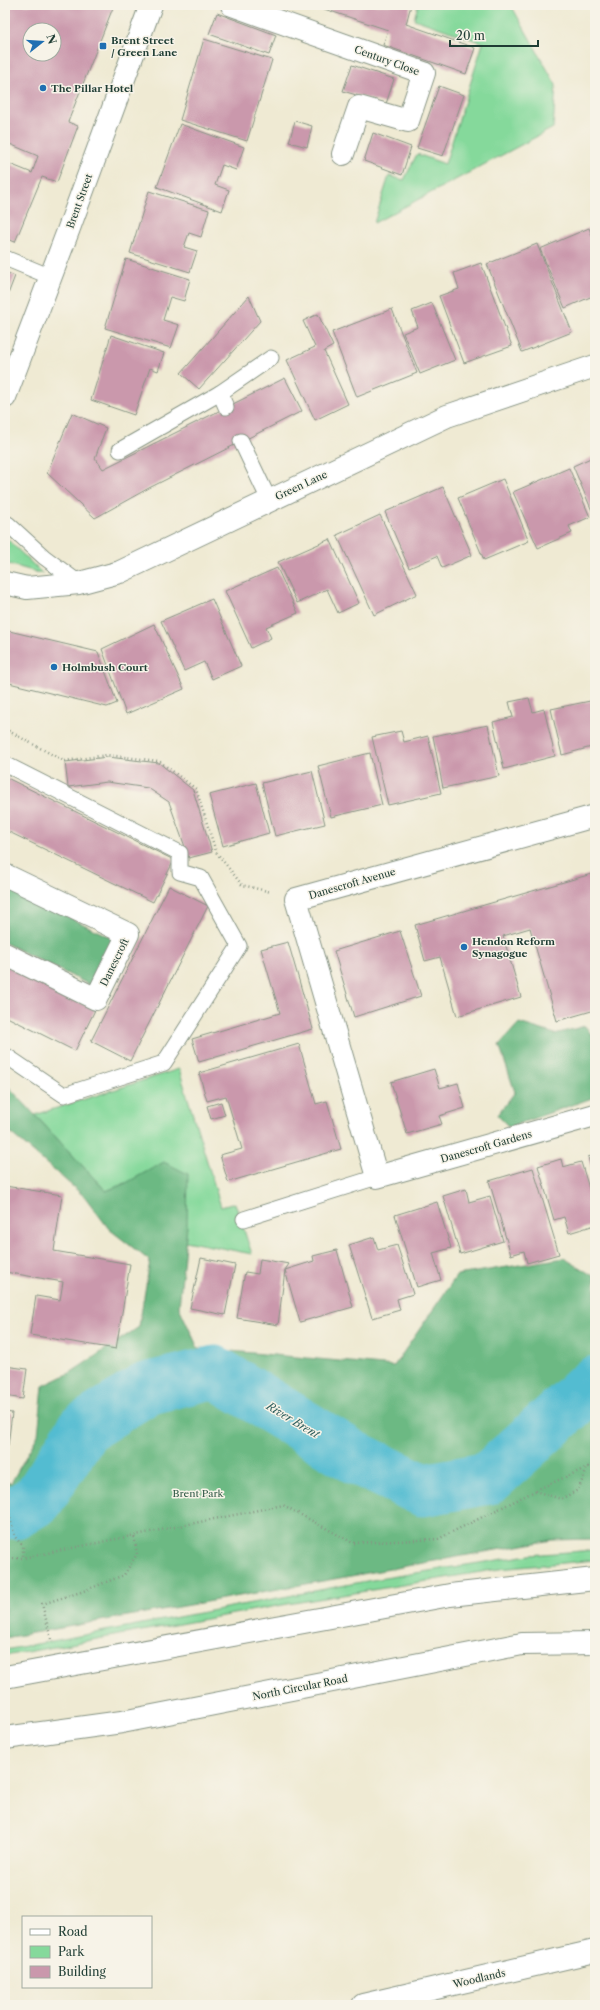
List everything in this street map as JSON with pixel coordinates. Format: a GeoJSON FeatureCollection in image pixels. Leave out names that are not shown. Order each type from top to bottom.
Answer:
{"type":"FeatureCollection","features":[{"type":"Feature","properties":{"kind":"main road","name":"Brent Street"},"geometry":{"type":"LineString","coordinates":[[5,397],[51,277],[151,5]]}},
{"type":"Feature","properties":{"kind":"main road","name":"Century Close"},"geometry":{"type":"LineString","coordinates":[[232,5],[424,73],[408,121],[359,107],[343,154]]}},
{"type":"Feature","properties":{"kind":"main road","name":"Green Lane"},"geometry":{"type":"LineString","coordinates":[[5,583],[28,588],[79,583],[120,572],[447,416],[595,366]]}},
{"type":"Feature","properties":{"kind":"main road","name":"Danescroft Avenue"},"geometry":{"type":"LineString","coordinates":[[377,1177],[296,899],[595,816]]}},
{"type":"Feature","properties":{"kind":"main road","name":"Danescroft"},"geometry":{"type":"LineString","coordinates":[[5,875],[128,934],[96,999],[5,954]]}},
{"type":"Feature","properties":{"kind":"main road","name":"Danescroft Gardens"},"geometry":{"type":"LineString","coordinates":[[377,1177],[595,1115]]}},
{"type":"Feature","properties":{"kind":"main road"},"geometry":{"type":"LineString","coordinates":[[5,1677],[450,1595],[595,1579]]}},
{"type":"Feature","properties":{"kind":"main road","name":"North Circular Road"},"geometry":{"type":"LineString","coordinates":[[5,1738],[122,1722],[522,1644],[595,1643]]}},
{"type":"Feature","properties":{"kind":"main road","name":"Woodlands"},"geometry":{"type":"LineString","coordinates":[[363,2005],[595,1951]]}},
{"type":"Feature","properties":{"kind":"lane"},"geometry":{"type":"LineString","coordinates":[[5,258],[51,277]]}},
{"type":"Feature","properties":{"kind":"lane"},"geometry":{"type":"LineString","coordinates":[[120,450],[220,393],[271,358]]}},
{"type":"Feature","properties":{"kind":"lane"},"geometry":{"type":"LineString","coordinates":[[220,393],[226,407]]}},
{"type":"Feature","properties":{"kind":"lane"},"geometry":{"type":"LineString","coordinates":[[242,441],[269,500]]}},
{"type":"Feature","properties":{"kind":"lane"},"geometry":{"type":"LineString","coordinates":[[8,524],[44,557],[79,583]]}},
{"type":"Feature","properties":{"kind":"lane"},"geometry":{"type":"LineString","coordinates":[[5,764],[180,853],[180,872],[201,878],[239,946],[164,1063],[64,1096],[5,1055]]}},
{"type":"Feature","properties":{"kind":"lane"},"geometry":{"type":"LineString","coordinates":[[244,1219],[377,1177]]}},
{"type":"Feature","properties":{"kind":"path"},"geometry":{"type":"LineString","coordinates":[[5,729],[64,761],[107,755],[159,761],[196,789],[216,852],[242,884],[296,899]]}},
{"type":"Feature","properties":{"kind":"path"},"geometry":{"type":"LineString","coordinates":[[5,1558],[23,1558],[283,1505],[353,1543],[438,1539],[535,1490],[595,1464]]}},
{"type":"Feature","properties":{"kind":"path"},"geometry":{"type":"LineString","coordinates":[[535,1490],[561,1499],[578,1490],[588,1467]]}},
{"type":"Feature","properties":{"kind":"path"},"geometry":{"type":"LineString","coordinates":[[5,1499],[14,1537],[23,1546],[23,1558]]}},
{"type":"Feature","properties":{"kind":"path"},"geometry":{"type":"LineString","coordinates":[[51,1639],[42,1604],[81,1592],[124,1575],[137,1554],[134,1535]]}},
{"type":"Feature","properties":{"kind":"green space"},"geometry":{"type":"Polygon","coordinates":[[[418,5],[511,5],[556,85],[553,128],[374,223],[389,176],[404,180],[417,154],[445,164],[483,43],[414,19],[418,5]]]}},
{"type":"Feature","properties":{"kind":"green space"},"geometry":{"type":"Polygon","coordinates":[[[5,537],[43,574],[5,563],[5,537]]]}},
{"type":"Feature","properties":{"kind":"green space"},"geometry":{"type":"Polygon","coordinates":[[[5,886],[114,939],[92,986],[5,943],[5,886]]]}},
{"type":"Feature","properties":{"kind":"green space"},"geometry":{"type":"Polygon","coordinates":[[[519,1023],[555,1034],[585,1026],[595,1039],[595,1097],[509,1127],[497,1115],[515,1092],[499,1045],[519,1023]]]}},
{"type":"Feature","properties":{"kind":"green space"},"geometry":{"type":"Polygon","coordinates":[[[179,1069],[221,1207],[235,1203],[252,1254],[185,1241],[187,1225],[126,1183],[106,1191],[35,1115],[179,1069]]]}},
{"type":"Feature","properties":{"kind":"green space","name":"Brent Park"},"geometry":{"type":"Polygon","coordinates":[[[5,1083],[106,1191],[126,1183],[164,1162],[188,1174],[187,1225],[179,1307],[198,1348],[394,1366],[457,1275],[564,1258],[595,1277],[595,1539],[552,1540],[5,1638],[5,1482],[11,1483],[38,1435],[43,1386],[70,1373],[139,1327],[150,1261],[109,1229],[85,1197],[5,1128],[5,1083]]]}},
{"type":"Feature","properties":{"kind":"green space"},"geometry":{"type":"Polygon","coordinates":[[[595,1550],[595,1560],[499,1569],[288,1604],[5,1656],[5,1650],[372,1580],[529,1555],[595,1550]]]}},
{"type":"Feature","properties":{"kind":"building","name":"The Pillar Hotel"},"geometry":{"type":"Polygon","coordinates":[[[5,5],[114,5],[68,122],[78,126],[57,182],[42,177],[15,242],[5,238],[5,162],[32,173],[38,156],[5,142],[5,5]]]}},
{"type":"Feature","properties":{"kind":"building"},"geometry":{"type":"Polygon","coordinates":[[[312,5],[411,5],[406,24],[475,48],[466,74],[383,45],[388,30],[312,5]]]}},
{"type":"Feature","properties":{"kind":"building"},"geometry":{"type":"Polygon","coordinates":[[[217,13],[276,35],[269,55],[209,34],[217,13]]]}},
{"type":"Feature","properties":{"kind":"building"},"geometry":{"type":"Polygon","coordinates":[[[204,39],[272,60],[247,141],[180,120],[204,39]]]}},
{"type":"Feature","properties":{"kind":"building"},"geometry":{"type":"Polygon","coordinates":[[[352,65],[394,79],[386,104],[343,91],[352,65]]]}},
{"type":"Feature","properties":{"kind":"building"},"geometry":{"type":"Polygon","coordinates":[[[439,86],[464,95],[443,156],[417,148],[439,86]]]}},
{"type":"Feature","properties":{"kind":"building"},"geometry":{"type":"Polygon","coordinates":[[[295,121],[312,126],[307,147],[289,142],[295,121]]]}},
{"type":"Feature","properties":{"kind":"building"},"geometry":{"type":"Polygon","coordinates":[[[180,124],[244,147],[236,170],[222,165],[215,185],[229,190],[222,211],[157,187],[180,124]]]}},
{"type":"Feature","properties":{"kind":"building"},"geometry":{"type":"Polygon","coordinates":[[[373,133],[411,147],[402,175],[364,161],[373,133]]]}},
{"type":"Feature","properties":{"kind":"building"},"geometry":{"type":"Polygon","coordinates":[[[149,191],[209,210],[201,237],[189,233],[184,247],[197,251],[190,272],[130,253],[149,191]]]}},
{"type":"Feature","properties":{"kind":"building"},"geometry":{"type":"Polygon","coordinates":[[[589,228],[595,243],[595,295],[565,308],[540,249],[589,228]]]}},
{"type":"Feature","properties":{"kind":"building"},"geometry":{"type":"Polygon","coordinates":[[[537,244],[572,332],[522,352],[487,264],[537,244]]]}},
{"type":"Feature","properties":{"kind":"building"},"geometry":{"type":"Polygon","coordinates":[[[126,259],[190,279],[184,301],[170,297],[163,320],[179,325],[171,348],[105,328],[126,259]]]}},
{"type":"Feature","properties":{"kind":"building"},"geometry":{"type":"Polygon","coordinates":[[[481,263],[512,346],[464,363],[439,296],[459,289],[454,273],[481,263]]]}},
{"type":"Feature","properties":{"kind":"building"},"geometry":{"type":"Polygon","coordinates":[[[5,272],[15,276],[5,302],[5,272]]]}},
{"type":"Feature","properties":{"kind":"building"},"geometry":{"type":"Polygon","coordinates":[[[249,296],[260,321],[199,389],[181,373],[249,296]]]}},
{"type":"Feature","properties":{"kind":"building"},"geometry":{"type":"Polygon","coordinates":[[[432,303],[455,360],[420,374],[403,333],[418,327],[412,311],[432,303]]]}},
{"type":"Feature","properties":{"kind":"building"},"geometry":{"type":"Polygon","coordinates":[[[392,309],[417,373],[357,397],[332,332],[392,309]]]}},
{"type":"Feature","properties":{"kind":"building"},"geometry":{"type":"Polygon","coordinates":[[[318,314],[333,346],[324,351],[348,404],[315,420],[287,360],[315,347],[303,321],[318,314]]]}},
{"type":"Feature","properties":{"kind":"building"},"geometry":{"type":"Polygon","coordinates":[[[111,335],[164,353],[158,371],[150,368],[134,415],[91,400],[111,335]]]}},
{"type":"Feature","properties":{"kind":"building"},"geometry":{"type":"Polygon","coordinates":[[[285,378],[302,411],[149,488],[95,518],[47,473],[72,413],[106,428],[95,458],[103,469],[285,378]]]}},
{"type":"Feature","properties":{"kind":"building"},"geometry":{"type":"Polygon","coordinates":[[[595,456],[595,518],[573,466],[595,456]]]}},
{"type":"Feature","properties":{"kind":"building"},"geometry":{"type":"Polygon","coordinates":[[[569,468],[590,517],[569,526],[572,533],[538,548],[513,492],[569,468]]]}},
{"type":"Feature","properties":{"kind":"building"},"geometry":{"type":"Polygon","coordinates":[[[503,479],[529,541],[484,560],[458,498],[503,479]]]}},
{"type":"Feature","properties":{"kind":"building"},"geometry":{"type":"Polygon","coordinates":[[[443,487],[472,555],[442,568],[437,556],[409,568],[385,512],[443,487]]]}},
{"type":"Feature","properties":{"kind":"building"},"geometry":{"type":"Polygon","coordinates":[[[380,515],[417,594],[374,615],[337,535],[380,515]]]}},
{"type":"Feature","properties":{"kind":"building"},"geometry":{"type":"Polygon","coordinates":[[[330,539],[359,603],[338,613],[327,589],[297,603],[278,562],[330,539]]]}},
{"type":"Feature","properties":{"kind":"building"},"geometry":{"type":"Polygon","coordinates":[[[277,568],[298,613],[266,627],[271,638],[251,648],[225,591],[277,568]]]}},
{"type":"Feature","properties":{"kind":"building"},"geometry":{"type":"Polygon","coordinates":[[[212,599],[241,666],[212,679],[204,662],[184,671],[161,621],[212,599]]]}},
{"type":"Feature","properties":{"kind":"building"},"geometry":{"type":"Polygon","coordinates":[[[154,624],[184,689],[126,714],[102,649],[154,624]]]}},
{"type":"Feature","properties":{"kind":"building","name":"Holmbush Court"},"geometry":{"type":"Polygon","coordinates":[[[5,630],[98,652],[117,703],[107,707],[5,682],[5,630]]]}},
{"type":"Feature","properties":{"kind":"building"},"geometry":{"type":"Polygon","coordinates":[[[529,698],[533,712],[544,709],[555,756],[504,769],[493,722],[513,717],[509,702],[529,698]]]}},
{"type":"Feature","properties":{"kind":"building"},"geometry":{"type":"Polygon","coordinates":[[[595,700],[595,746],[562,755],[551,709],[595,700]]]}},
{"type":"Feature","properties":{"kind":"building"},"geometry":{"type":"Polygon","coordinates":[[[488,725],[499,776],[443,788],[433,736],[488,725]]]}},
{"type":"Feature","properties":{"kind":"building"},"geometry":{"type":"Polygon","coordinates":[[[401,731],[404,742],[428,736],[441,793],[388,805],[372,737],[401,731]]]}},
{"type":"Feature","properties":{"kind":"building"},"geometry":{"type":"Polygon","coordinates":[[[370,753],[382,805],[331,817],[318,766],[370,753]]]}},
{"type":"Feature","properties":{"kind":"building"},"geometry":{"type":"Polygon","coordinates":[[[108,757],[159,763],[193,790],[212,852],[189,858],[169,802],[148,788],[107,782],[68,787],[65,762],[108,757]]]}},
{"type":"Feature","properties":{"kind":"building"},"geometry":{"type":"Polygon","coordinates":[[[312,771],[325,824],[275,836],[262,783],[312,771]]]}},
{"type":"Feature","properties":{"kind":"building"},"geometry":{"type":"Polygon","coordinates":[[[5,777],[174,860],[153,902],[5,830],[5,777]]]}},
{"type":"Feature","properties":{"kind":"building"},"geometry":{"type":"Polygon","coordinates":[[[256,783],[269,833],[223,846],[209,795],[256,783]]]}},
{"type":"Feature","properties":{"kind":"building","name":"Hendon Reform Synagogue"},"geometry":{"type":"Polygon","coordinates":[[[595,873],[595,1010],[557,1021],[530,928],[503,936],[521,997],[457,1016],[440,957],[425,961],[415,925],[595,873]]]}},
{"type":"Feature","properties":{"kind":"building"},"geometry":{"type":"Polygon","coordinates":[[[169,886],[208,906],[130,1061],[91,1041],[169,886]]]}},
{"type":"Feature","properties":{"kind":"building"},"geometry":{"type":"Polygon","coordinates":[[[400,931],[421,996],[354,1017],[334,951],[400,931]]]}},
{"type":"Feature","properties":{"kind":"building"},"geometry":{"type":"Polygon","coordinates":[[[288,942],[313,1029],[199,1062],[192,1039],[280,1013],[261,949],[288,942]]]}},
{"type":"Feature","properties":{"kind":"building"},"geometry":{"type":"Polygon","coordinates":[[[5,965],[95,1010],[75,1051],[5,1016],[5,965]]]}},
{"type":"Feature","properties":{"kind":"building"},"geometry":{"type":"Polygon","coordinates":[[[299,1044],[316,1104],[327,1101],[341,1149],[228,1182],[220,1155],[242,1149],[226,1096],[207,1101],[199,1073],[299,1044]]]}},
{"type":"Feature","properties":{"kind":"building"},"geometry":{"type":"Polygon","coordinates":[[[434,1069],[440,1088],[458,1083],[465,1108],[439,1116],[442,1124],[407,1134],[391,1082],[434,1069]]]}},
{"type":"Feature","properties":{"kind":"building"},"geometry":{"type":"Polygon","coordinates":[[[221,1102],[225,1115],[211,1119],[207,1106],[221,1102]]]}},
{"type":"Feature","properties":{"kind":"building"},"geometry":{"type":"Polygon","coordinates":[[[595,1155],[595,1181],[588,1157],[595,1155]]]}},
{"type":"Feature","properties":{"kind":"building"},"geometry":{"type":"Polygon","coordinates":[[[561,1159],[563,1167],[581,1162],[595,1208],[595,1225],[569,1233],[564,1217],[554,1220],[538,1166],[561,1159]]]}},
{"type":"Feature","properties":{"kind":"building"},"geometry":{"type":"Polygon","coordinates":[[[533,1168],[559,1254],[527,1263],[524,1251],[511,1255],[489,1181],[533,1168]]]}},
{"type":"Feature","properties":{"kind":"building"},"geometry":{"type":"Polygon","coordinates":[[[5,1186],[62,1195],[54,1251],[130,1264],[116,1349],[30,1335],[36,1296],[60,1300],[63,1282],[5,1272],[5,1186]]]}},
{"type":"Feature","properties":{"kind":"building"},"geometry":{"type":"Polygon","coordinates":[[[466,1189],[469,1202],[490,1196],[503,1241],[460,1254],[443,1196],[466,1189]]]}},
{"type":"Feature","properties":{"kind":"building"},"geometry":{"type":"Polygon","coordinates":[[[437,1202],[451,1248],[433,1253],[441,1280],[417,1287],[395,1215],[437,1202]]]}},
{"type":"Feature","properties":{"kind":"building"},"geometry":{"type":"Polygon","coordinates":[[[374,1237],[378,1250],[397,1245],[413,1294],[397,1299],[400,1310],[372,1318],[349,1245],[374,1237]]]}},
{"type":"Feature","properties":{"kind":"building"},"geometry":{"type":"Polygon","coordinates":[[[337,1250],[353,1307],[300,1322],[285,1270],[314,1261],[313,1256],[337,1250]]]}},
{"type":"Feature","properties":{"kind":"building"},"geometry":{"type":"Polygon","coordinates":[[[201,1258],[235,1265],[225,1315],[190,1308],[201,1258]]]}},
{"type":"Feature","properties":{"kind":"building"},"geometry":{"type":"Polygon","coordinates":[[[260,1259],[289,1264],[285,1270],[278,1325],[237,1318],[245,1272],[258,1274],[260,1259]]]}},
{"type":"Feature","properties":{"kind":"building"},"geometry":{"type":"Polygon","coordinates":[[[5,1366],[27,1369],[23,1399],[5,1396],[5,1366]]]}},
{"type":"Feature","properties":{"kind":"building"},"geometry":{"type":"Polygon","coordinates":[[[5,1412],[12,1413],[8,1446],[5,1445],[5,1412]]]}},
{"type":"Feature","properties":{"kind":"waterway","name":"River Brent"},"geometry":{"type":"LineString","coordinates":[[5,1512],[15,1513],[38,1499],[84,1428],[146,1389],[215,1372],[354,1457],[423,1490],[489,1478],[595,1382]]}},
{"type":"Feature","properties":{"kind":"place","name":"Brent Street / Green Lane"},"geometry":{"type":"Point","coordinates":[103,46]}},
{"type":"Feature","properties":{"kind":"place","name":"The Pillar Hotel"},"geometry":{"type":"Point","coordinates":[43,88]}},
{"type":"Feature","properties":{"kind":"place","name":"Holmbush Court"},"geometry":{"type":"Point","coordinates":[54,667]}},
{"type":"Feature","properties":{"kind":"place","name":"Hendon Reform Synagogue"},"geometry":{"type":"Point","coordinates":[464,947]}}]}
